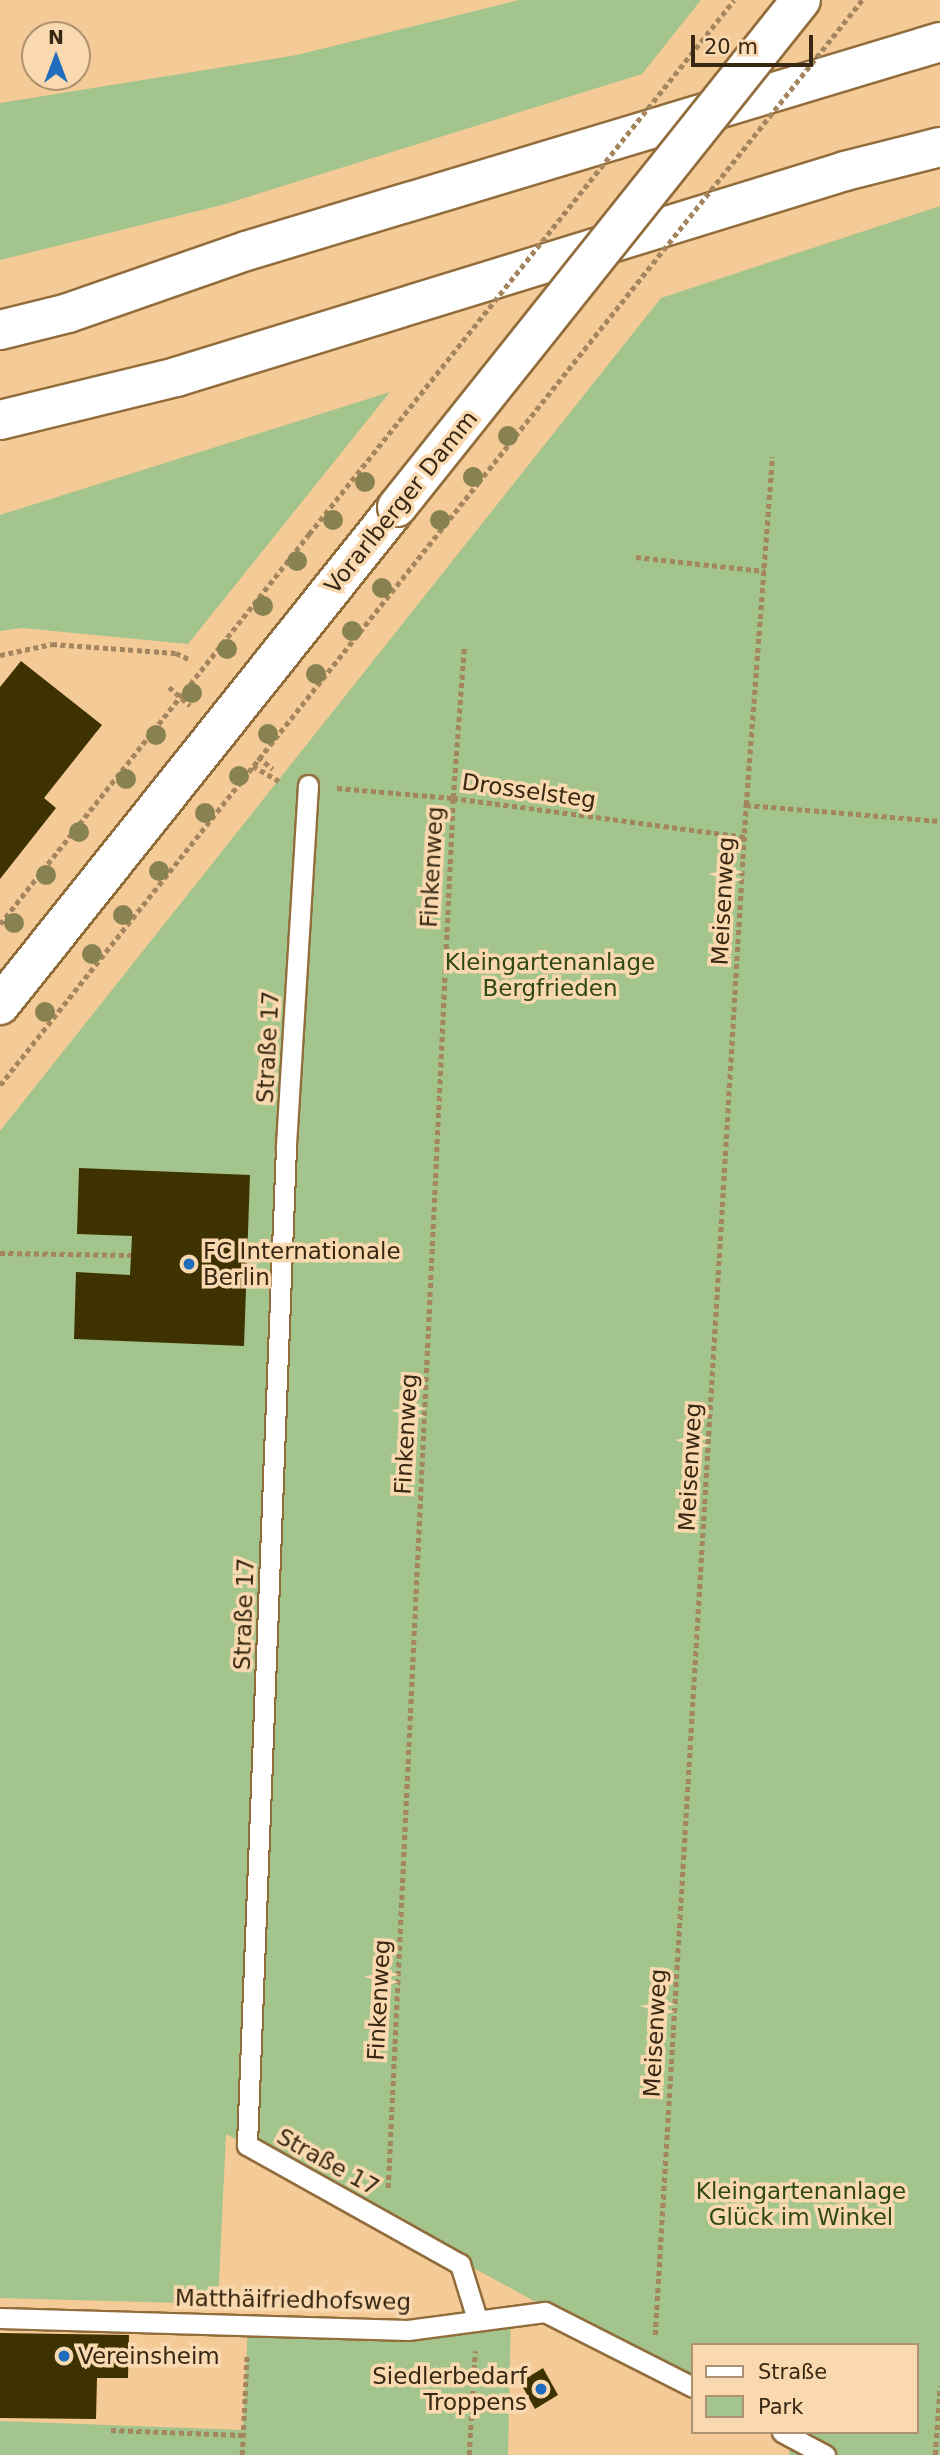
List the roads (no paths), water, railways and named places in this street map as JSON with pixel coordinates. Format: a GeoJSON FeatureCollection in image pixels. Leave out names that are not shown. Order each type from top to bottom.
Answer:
{"type":"FeatureCollection","features":[{"type":"Feature","properties":{"kind":"main road","name":"Vorarlberger Damm"},"geometry":{"type":"LineString","coordinates":[[0,1005],[801,0]]}},
{"type":"Feature","properties":{"kind":"main road"},"geometry":{"type":"LineString","coordinates":[[0,330],[68,313],[272,243],[940,42]]}},
{"type":"Feature","properties":{"kind":"main road"},"geometry":{"type":"LineString","coordinates":[[0,439],[15,416],[176,377],[845,171],[940,146]]}},
{"type":"Feature","properties":{"kind":"lane","name":"Straße 17"},"geometry":{"type":"LineString","coordinates":[[299,784],[247,2145],[460,2264],[477,2319]]}},
{"type":"Feature","properties":{"kind":"lane","name":"Matthäifriedhofsweg"},"geometry":{"type":"LineString","coordinates":[[0,2318],[408,2330],[545,2312],[692,2386]]}},
{"type":"Feature","properties":{"kind":"lane"},"geometry":{"type":"LineString","coordinates":[[786,2434],[825,2455]]}},
{"type":"Feature","properties":{"kind":"place","name":"FC Internationale Berlin"},"geometry":{"type":"Point","coordinates":[189,1264]}},
{"type":"Feature","properties":{"kind":"place","name":"Vereinsheim"},"geometry":{"type":"Point","coordinates":[64,2356]}},
{"type":"Feature","properties":{"kind":"place","name":"Siedlerbedarf Troppens"},"geometry":{"type":"Point","coordinates":[541,2389]}},
{"type":"Feature","properties":{"kind":"park label","name":"Kleingartenanlage Bergfrieden"},"geometry":{"type":"Point","coordinates":[550,975]}},
{"type":"Feature","properties":{"kind":"park label","name":"Kleingartenanlage Glück im Winkel"},"geometry":{"type":"Point","coordinates":[801,2204]}}]}
